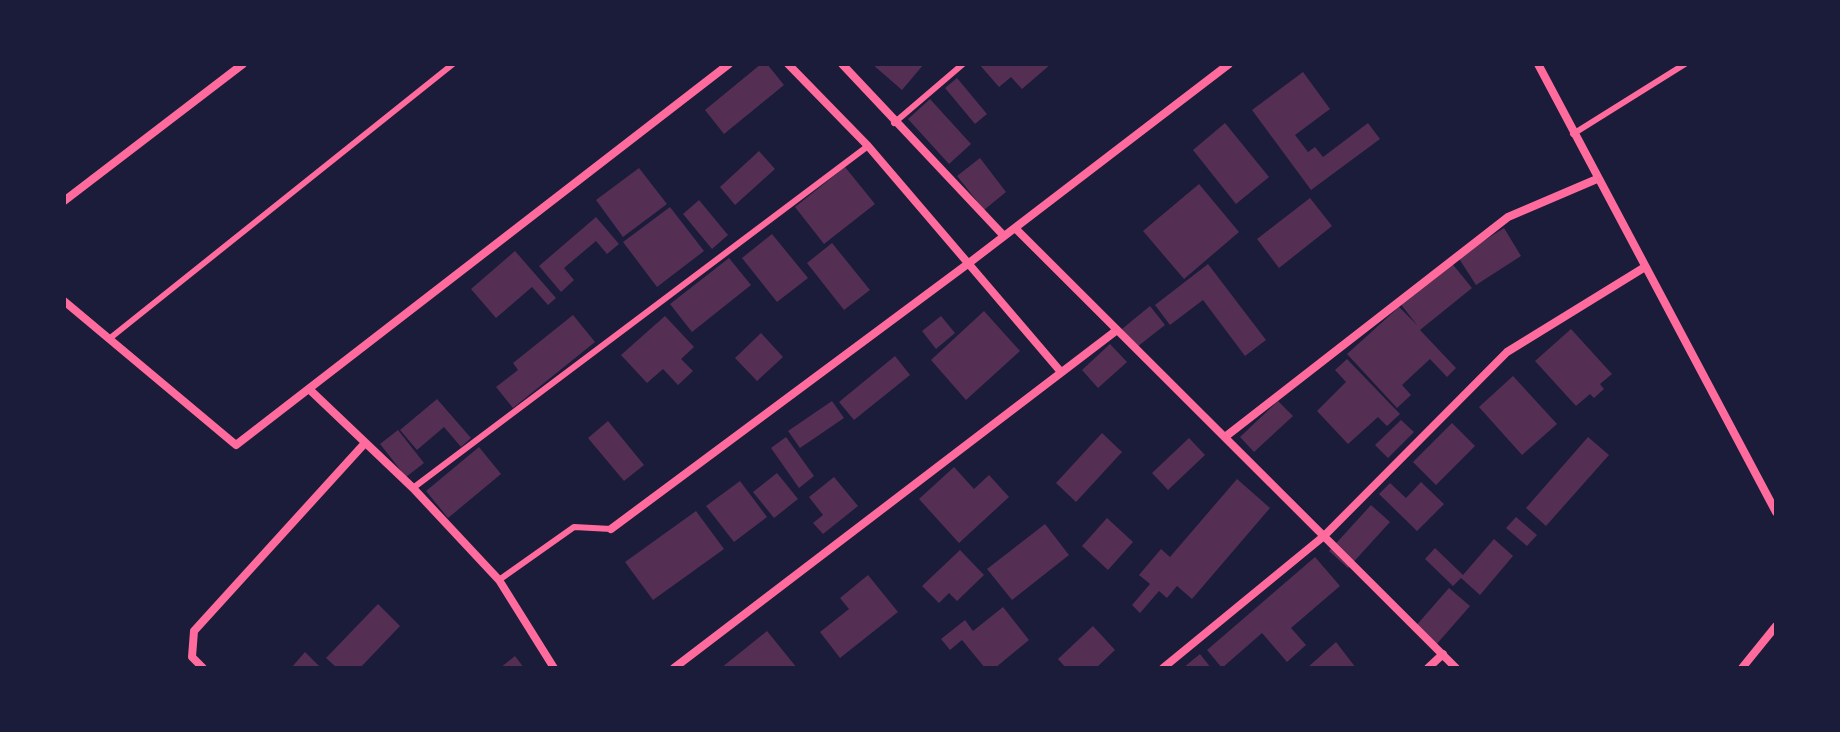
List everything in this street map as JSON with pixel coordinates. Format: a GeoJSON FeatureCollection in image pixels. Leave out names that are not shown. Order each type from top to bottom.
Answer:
{"type":"FeatureCollection","features":[{"type":"Feature","properties":{"kind":"street"},"geometry":{"type":"LineString","coordinates":[[64,201],[243,64]]}},
{"type":"Feature","properties":{"kind":"street"},"geometry":{"type":"LineString","coordinates":[[64,301],[236,445],[729,64]]}},
{"type":"Feature","properties":{"kind":"street"},"geometry":{"type":"LineString","coordinates":[[788,64],[868,146],[1061,372]]}},
{"type":"Feature","properties":{"kind":"street"},"geometry":{"type":"LineString","coordinates":[[842,64],[894,123],[1004,236]]}},
{"type":"Feature","properties":{"kind":"street"},"geometry":{"type":"LineString","coordinates":[[611,529],[969,263],[1229,64]]}},
{"type":"Feature","properties":{"kind":"street"},"geometry":{"type":"LineString","coordinates":[[1538,64],[1776,512]]}},
{"type":"Feature","properties":{"kind":"street"},"geometry":{"type":"LineString","coordinates":[[1225,437],[1508,217],[1597,179]]}},
{"type":"Feature","properties":{"kind":"street"},"geometry":{"type":"LineString","coordinates":[[1015,228],[1456,668]]}},
{"type":"Feature","properties":{"kind":"street"},"geometry":{"type":"LineString","coordinates":[[1163,668],[1324,536],[1507,352],[1645,267]]}},
{"type":"Feature","properties":{"kind":"street"},"geometry":{"type":"LineString","coordinates":[[674,668],[1117,330]]}},
{"type":"Feature","properties":{"kind":"street"},"geometry":{"type":"LineString","coordinates":[[309,389],[413,488],[499,580],[554,668]]}},
{"type":"Feature","properties":{"kind":"street"},"geometry":{"type":"LineString","coordinates":[[203,668],[192,657],[194,631],[365,443]]}},
{"type":"Feature","properties":{"kind":"street"},"geometry":{"type":"LineString","coordinates":[[1742,668],[1776,626]]}},
{"type":"Feature","properties":{"kind":"street"},"geometry":{"type":"LineString","coordinates":[[1428,668],[1443,654]]}},
{"type":"Feature","properties":{"kind":"lane"},"geometry":{"type":"LineString","coordinates":[[109,339],[453,64]]}},
{"type":"Feature","properties":{"kind":"lane"},"geometry":{"type":"LineString","coordinates":[[894,123],[963,64]]}},
{"type":"Feature","properties":{"kind":"lane"},"geometry":{"type":"LineString","coordinates":[[1573,134],[1685,64]]}},
{"type":"Feature","properties":{"kind":"lane"},"geometry":{"type":"LineString","coordinates":[[413,488],[868,146]]}},
{"type":"Feature","properties":{"kind":"lane"},"geometry":{"type":"LineString","coordinates":[[499,580],[574,527],[611,529]]}},
{"type":"Feature","properties":{"kind":"building"},"geometry":{"type":"Polygon","coordinates":[[[761,64],[767,64],[784,85],[724,134],[705,110],[761,64]]]}},
{"type":"Feature","properties":{"kind":"building"},"geometry":{"type":"Polygon","coordinates":[[[872,64],[924,64],[902,90],[872,64]]]}},
{"type":"Feature","properties":{"kind":"building"},"geometry":{"type":"Polygon","coordinates":[[[979,64],[1051,64],[1022,89],[1011,77],[999,87],[979,64]]]}},
{"type":"Feature","properties":{"kind":"building"},"geometry":{"type":"Polygon","coordinates":[[[1303,72],[1330,109],[1295,135],[1308,152],[1315,147],[1323,157],[1368,123],[1380,139],[1311,190],[1252,110],[1303,72]]]}},
{"type":"Feature","properties":{"kind":"building"},"geometry":{"type":"Polygon","coordinates":[[[957,78],[987,114],[975,124],[945,88],[957,78]]]}},
{"type":"Feature","properties":{"kind":"building"},"geometry":{"type":"Polygon","coordinates":[[[930,99],[971,144],[949,164],[908,119],[930,99]]]}},
{"type":"Feature","properties":{"kind":"building"},"geometry":{"type":"Polygon","coordinates":[[[1225,123],[1269,177],[1236,204],[1193,150],[1225,123]]]}},
{"type":"Feature","properties":{"kind":"building"},"geometry":{"type":"Polygon","coordinates":[[[759,151],[775,169],[735,205],[720,187],[759,151]]]}},
{"type":"Feature","properties":{"kind":"building"},"geometry":{"type":"Polygon","coordinates":[[[980,158],[1006,192],[984,210],[957,176],[980,158]]]}},
{"type":"Feature","properties":{"kind":"building"},"geometry":{"type":"Polygon","coordinates":[[[845,167],[875,204],[824,244],[795,207],[845,167]]]}},
{"type":"Feature","properties":{"kind":"building"},"geometry":{"type":"Polygon","coordinates":[[[639,168],[667,204],[623,237],[596,200],[639,168]]]}},
{"type":"Feature","properties":{"kind":"building"},"geometry":{"type":"Polygon","coordinates":[[[1199,184],[1239,232],[1184,279],[1143,231],[1199,184]]]}},
{"type":"Feature","properties":{"kind":"building"},"geometry":{"type":"Polygon","coordinates":[[[1310,198],[1332,226],[1279,268],[1257,239],[1310,198]]]}},
{"type":"Feature","properties":{"kind":"building"},"geometry":{"type":"Polygon","coordinates":[[[699,200],[728,235],[712,249],[683,214],[699,200]]]}},
{"type":"Feature","properties":{"kind":"building"},"geometry":{"type":"Polygon","coordinates":[[[670,207],[704,251],[657,287],[623,242],[670,207]]]}},
{"type":"Feature","properties":{"kind":"building"},"geometry":{"type":"Polygon","coordinates":[[[596,217],[619,244],[607,254],[596,241],[564,268],[574,280],[561,292],[539,266],[596,217]]]}},
{"type":"Feature","properties":{"kind":"building"},"geometry":{"type":"Polygon","coordinates":[[[1504,228],[1521,256],[1476,285],[1458,257],[1504,228]]]}},
{"type":"Feature","properties":{"kind":"building"},"geometry":{"type":"Polygon","coordinates":[[[772,234],[808,278],[777,302],[742,258],[772,234]]]}},
{"type":"Feature","properties":{"kind":"building"},"geometry":{"type":"Polygon","coordinates":[[[832,243],[870,290],[844,310],[807,263],[832,243]]]}},
{"type":"Feature","properties":{"kind":"building"},"geometry":{"type":"Polygon","coordinates":[[[515,251],[556,298],[548,305],[532,287],[496,318],[471,289],[515,251]]]}},
{"type":"Feature","properties":{"kind":"building"},"geometry":{"type":"Polygon","coordinates":[[[729,258],[751,285],[692,332],[670,304],[729,258]]]}},
{"type":"Feature","properties":{"kind":"building"},"geometry":{"type":"Polygon","coordinates":[[[1450,261],[1472,288],[1420,330],[1456,368],[1447,377],[1430,359],[1402,385],[1411,395],[1397,408],[1347,354],[1399,307],[1417,325],[1399,302],[1450,261]]]}},
{"type":"Feature","properties":{"kind":"building"},"geometry":{"type":"Polygon","coordinates":[[[1208,264],[1266,340],[1245,356],[1203,300],[1170,325],[1155,305],[1208,264]]]}},
{"type":"Feature","properties":{"kind":"building"},"geometry":{"type":"Polygon","coordinates":[[[1150,306],[1165,325],[1137,347],[1122,329],[1150,306]]]}},
{"type":"Feature","properties":{"kind":"building"},"geometry":{"type":"Polygon","coordinates":[[[984,311],[1020,351],[966,400],[931,360],[984,311]]]}},
{"type":"Feature","properties":{"kind":"building"},"geometry":{"type":"Polygon","coordinates":[[[573,315],[595,342],[513,408],[496,387],[518,370],[513,363],[573,315]]]}},
{"type":"Feature","properties":{"kind":"building"},"geometry":{"type":"Polygon","coordinates":[[[665,316],[694,347],[681,359],[693,371],[678,385],[663,369],[647,383],[621,355],[665,316]]]}},
{"type":"Feature","properties":{"kind":"building"},"geometry":{"type":"Polygon","coordinates":[[[941,316],[955,333],[936,349],[922,331],[941,316]]]}},
{"type":"Feature","properties":{"kind":"building"},"geometry":{"type":"Polygon","coordinates":[[[1571,329],[1612,374],[1600,384],[1604,389],[1594,398],[1590,394],[1576,406],[1535,361],[1571,329]]]}},
{"type":"Feature","properties":{"kind":"building"},"geometry":{"type":"Polygon","coordinates":[[[761,333],[783,357],[757,381],[735,358],[761,333]]]}},
{"type":"Feature","properties":{"kind":"building"},"geometry":{"type":"Polygon","coordinates":[[[1110,344],[1127,362],[1098,388],[1082,370],[1110,344]]]}},
{"type":"Feature","properties":{"kind":"building"},"geometry":{"type":"Polygon","coordinates":[[[895,356],[910,375],[854,420],[839,402],[895,356]]]}},
{"type":"Feature","properties":{"kind":"building"},"geometry":{"type":"Polygon","coordinates":[[[1347,359],[1400,414],[1387,426],[1378,417],[1348,444],[1317,411],[1346,382],[1335,370],[1347,359]]]}},
{"type":"Feature","properties":{"kind":"building"},"geometry":{"type":"Polygon","coordinates":[[[1513,376],[1557,424],[1522,455],[1479,407],[1513,376]]]}},
{"type":"Feature","properties":{"kind":"building"},"geometry":{"type":"Polygon","coordinates":[[[437,399],[471,438],[461,447],[444,427],[417,450],[400,430],[437,399]]]}},
{"type":"Feature","properties":{"kind":"building"},"geometry":{"type":"Polygon","coordinates":[[[832,401],[844,418],[800,448],[788,431],[832,401]]]}},
{"type":"Feature","properties":{"kind":"building"},"geometry":{"type":"Polygon","coordinates":[[[1278,401],[1293,416],[1254,452],[1240,437],[1278,401]]]}},
{"type":"Feature","properties":{"kind":"building"},"geometry":{"type":"Polygon","coordinates":[[[1401,420],[1414,432],[1388,458],[1375,445],[1401,420]]]}},
{"type":"Feature","properties":{"kind":"building"},"geometry":{"type":"Polygon","coordinates":[[[608,421],[644,465],[624,481],[588,438],[608,421]]]}},
{"type":"Feature","properties":{"kind":"building"},"geometry":{"type":"Polygon","coordinates":[[[1452,423],[1475,446],[1436,485],[1413,462],[1452,423]]]}},
{"type":"Feature","properties":{"kind":"building"},"geometry":{"type":"Polygon","coordinates":[[[398,430],[424,463],[406,477],[380,444],[398,430]]]}},
{"type":"Feature","properties":{"kind":"building"},"geometry":{"type":"Polygon","coordinates":[[[1102,433],[1122,452],[1076,502],[1056,483],[1102,433]]]}},
{"type":"Feature","properties":{"kind":"building"},"geometry":{"type":"Polygon","coordinates":[[[786,437],[814,476],[799,488],[771,448],[786,437]]]}},
{"type":"Feature","properties":{"kind":"building"},"geometry":{"type":"Polygon","coordinates":[[[1588,437],[1609,455],[1546,526],[1526,508],[1588,437]]]}},
{"type":"Feature","properties":{"kind":"building"},"geometry":{"type":"Polygon","coordinates":[[[1189,438],[1205,455],[1168,490],[1152,473],[1189,438]]]}},
{"type":"Feature","properties":{"kind":"building"},"geometry":{"type":"Polygon","coordinates":[[[479,447],[501,474],[448,518],[426,491],[479,447]]]}},
{"type":"Feature","properties":{"kind":"building"},"geometry":{"type":"Polygon","coordinates":[[[954,467],[974,489],[989,475],[1009,497],[959,543],[919,499],[954,467]]]}},
{"type":"Feature","properties":{"kind":"building"},"geometry":{"type":"Polygon","coordinates":[[[777,473],[798,499],[774,518],[753,492],[777,473]]]}},
{"type":"Feature","properties":{"kind":"building"},"geometry":{"type":"Polygon","coordinates":[[[834,477],[858,506],[823,534],[813,523],[823,515],[809,497],[834,477]]]}},
{"type":"Feature","properties":{"kind":"building"},"geometry":{"type":"Polygon","coordinates":[[[1237,479],[1270,508],[1192,599],[1177,586],[1167,598],[1159,591],[1140,613],[1132,605],[1150,584],[1139,575],[1161,549],[1170,557],[1237,479]]]}},
{"type":"Feature","properties":{"kind":"building"},"geometry":{"type":"Polygon","coordinates":[[[740,481],[767,517],[734,542],[706,506],[740,481]]]}},
{"type":"Feature","properties":{"kind":"building"},"geometry":{"type":"Polygon","coordinates":[[[1421,482],[1444,504],[1417,531],[1379,494],[1390,483],[1406,498],[1421,482]]]}},
{"type":"Feature","properties":{"kind":"building"},"geometry":{"type":"Polygon","coordinates":[[[1371,505],[1390,522],[1348,568],[1329,551],[1371,505]]]}},
{"type":"Feature","properties":{"kind":"building"},"geometry":{"type":"Polygon","coordinates":[[[696,511],[724,549],[653,600],[625,562],[696,511]]]}},
{"type":"Feature","properties":{"kind":"building"},"geometry":{"type":"Polygon","coordinates":[[[1516,517],[1537,535],[1527,546],[1506,528],[1516,517]]]}},
{"type":"Feature","properties":{"kind":"building"},"geometry":{"type":"Polygon","coordinates":[[[1107,518],[1133,542],[1108,570],[1082,546],[1107,518]]]}},
{"type":"Feature","properties":{"kind":"building"},"geometry":{"type":"Polygon","coordinates":[[[1045,524],[1069,555],[1012,600],[987,569],[1045,524]]]}},
{"type":"Feature","properties":{"kind":"building"},"geometry":{"type":"Polygon","coordinates":[[[1494,539],[1513,556],[1480,595],[1461,578],[1453,586],[1425,559],[1435,548],[1463,575],[1494,539]]]}},
{"type":"Feature","properties":{"kind":"building"},"geometry":{"type":"Polygon","coordinates":[[[960,550],[984,575],[957,601],[949,593],[939,603],[922,586],[960,550]]]}},
{"type":"Feature","properties":{"kind":"building"},"geometry":{"type":"Polygon","coordinates":[[[1315,557],[1340,586],[1291,628],[1306,645],[1287,662],[1262,633],[1222,668],[1207,650],[1315,557]]]}},
{"type":"Feature","properties":{"kind":"building"},"geometry":{"type":"Polygon","coordinates":[[[868,575],[898,612],[840,658],[820,632],[849,609],[840,598],[868,575]]]}},
{"type":"Feature","properties":{"kind":"building"},"geometry":{"type":"Polygon","coordinates":[[[1449,588],[1470,606],[1435,646],[1414,628],[1449,588]]]}},
{"type":"Feature","properties":{"kind":"building"},"geometry":{"type":"Polygon","coordinates":[[[378,604],[400,626],[360,668],[337,668],[326,658],[378,604]]]}},
{"type":"Feature","properties":{"kind":"building"},"geometry":{"type":"Polygon","coordinates":[[[1003,607],[1029,640],[995,668],[985,668],[962,640],[950,650],[941,639],[965,620],[973,631],[1003,607]]]}},
{"type":"Feature","properties":{"kind":"building"},"geometry":{"type":"Polygon","coordinates":[[[1093,626],[1115,650],[1096,668],[1066,668],[1058,659],[1093,626]]]}},
{"type":"Feature","properties":{"kind":"building"},"geometry":{"type":"Polygon","coordinates":[[[767,631],[797,668],[721,668],[767,631]]]}},
{"type":"Feature","properties":{"kind":"building"},"geometry":{"type":"Polygon","coordinates":[[[1336,642],[1356,668],[1307,668],[1336,642]]]}},
{"type":"Feature","properties":{"kind":"building"},"geometry":{"type":"Polygon","coordinates":[[[305,652],[321,668],[291,668],[305,652]]]}},
{"type":"Feature","properties":{"kind":"building"},"geometry":{"type":"Polygon","coordinates":[[[1200,654],[1211,668],[1183,668],[1200,654]]]}},
{"type":"Feature","properties":{"kind":"building"},"geometry":{"type":"Polygon","coordinates":[[[515,656],[524,668],[500,668],[515,656]]]}}]}
